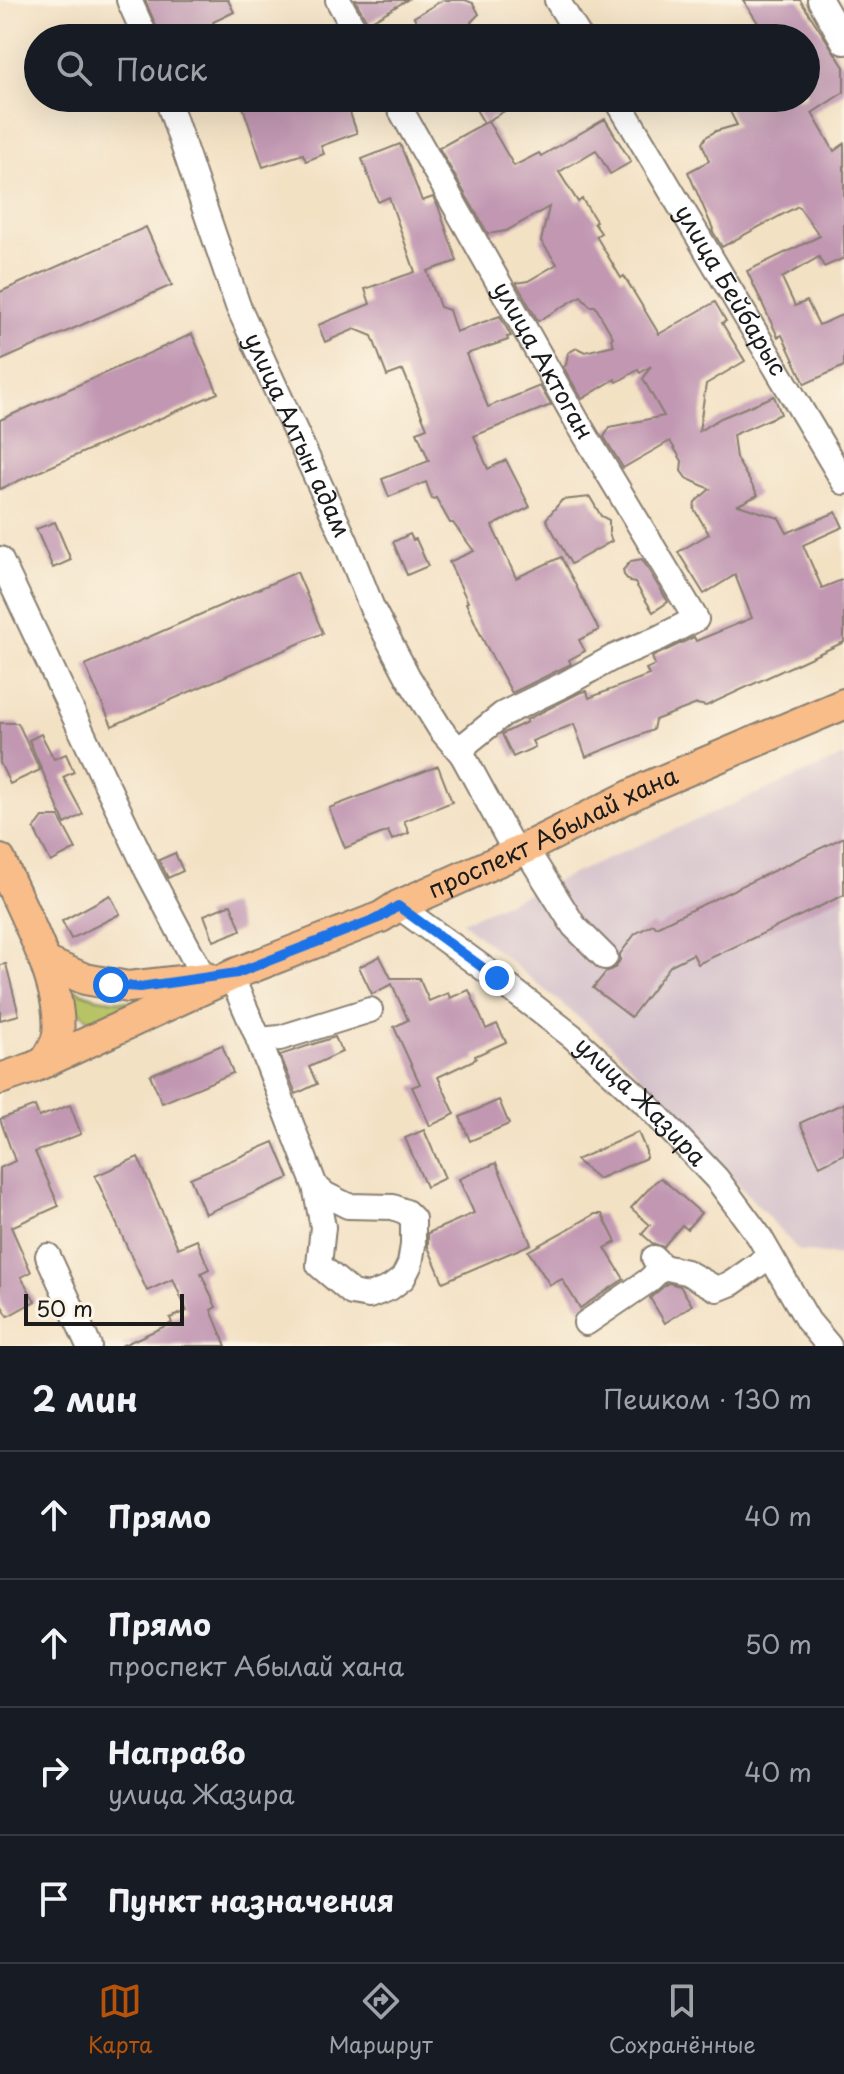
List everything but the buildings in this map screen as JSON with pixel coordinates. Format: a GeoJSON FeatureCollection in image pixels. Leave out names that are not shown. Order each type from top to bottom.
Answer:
{"type":"FeatureCollection","features":[{"type":"Feature","properties":{"kind":"main road","name":"проспект Абылай хана"},"geometry":{"type":"LineString","coordinates":[[0,1079],[45,1062],[224,976],[381,917],[398,906],[650,786],[844,704]]}},
{"type":"Feature","properties":{"kind":"main road"},"geometry":{"type":"LineString","coordinates":[[0,860],[46,962],[58,1015],[58,1038],[45,1062]]}},
{"type":"Feature","properties":{"kind":"main road"},"geometry":{"type":"LineString","coordinates":[[46,962],[85,979],[128,987],[224,976]]}},
{"type":"Feature","properties":{"kind":"street"},"geometry":{"type":"LineString","coordinates":[[129,0],[140,24]]}},
{"type":"Feature","properties":{"kind":"street"},"geometry":{"type":"LineString","coordinates":[[338,0],[351,24]]}},
{"type":"Feature","properties":{"kind":"street"},"geometry":{"type":"LineString","coordinates":[[557,0],[572,24]]}},
{"type":"Feature","properties":{"kind":"street"},"geometry":{"type":"LineString","coordinates":[[820,0],[844,42]]}},
{"type":"Feature","properties":{"kind":"street","name":"улица Алтын адам"},"geometry":{"type":"LineString","coordinates":[[172,112],[238,306],[345,540],[372,608],[441,730],[462,754],[520,850],[574,926],[605,957]]}},
{"type":"Feature","properties":{"kind":"street","name":"улица Актоган"},"geometry":{"type":"LineString","coordinates":[[402,112],[563,396],[696,619],[503,714],[467,743],[462,754]]}},
{"type":"Feature","properties":{"kind":"street","name":"улица Бейбарыс"},"geometry":{"type":"LineString","coordinates":[[624,112],[844,482]]}},
{"type":"Feature","properties":{"kind":"street"},"geometry":{"type":"LineString","coordinates":[[0,559],[148,872],[224,976],[259,1040],[315,1186],[323,1227],[319,1265],[352,1293],[369,1296],[390,1288],[403,1278],[410,1264],[413,1219],[406,1212],[393,1207],[348,1206],[315,1186]]}},
{"type":"Feature","properties":{"kind":"street","name":"улица Жазира"},"geometry":{"type":"LineString","coordinates":[[398,906],[572,1036],[644,1102],[717,1179],[759,1236],[808,1321],[829,1346]]}},
{"type":"Feature","properties":{"kind":"street"},"geometry":{"type":"LineString","coordinates":[[259,1040],[294,1034],[370,1010]]}},
{"type":"Feature","properties":{"kind":"street"},"geometry":{"type":"LineString","coordinates":[[48,1256],[89,1346]]}},
{"type":"Feature","properties":{"kind":"street"},"geometry":{"type":"LineString","coordinates":[[586,1323],[648,1281],[658,1262],[686,1272],[717,1289],[732,1283],[770,1256]]}},
{"type":"Feature","properties":{"kind":"shaded area"},"geometry":{"type":"Polygon","coordinates":[[[844,756],[843,1256],[799,1251],[611,1044],[462,922],[844,756]]]}},
{"type":"Feature","properties":{"kind":"green space"},"geometry":{"type":"Polygon","coordinates":[[[66,985],[99,998],[134,1002],[90,1021],[78,1010],[66,985]]]}},
{"type":"Feature","properties":{"kind":"route"},"geometry":{"type":"LineString","coordinates":[[111,985],[140,987],[237,973],[381,917],[398,906],[497,978]]}}]}
